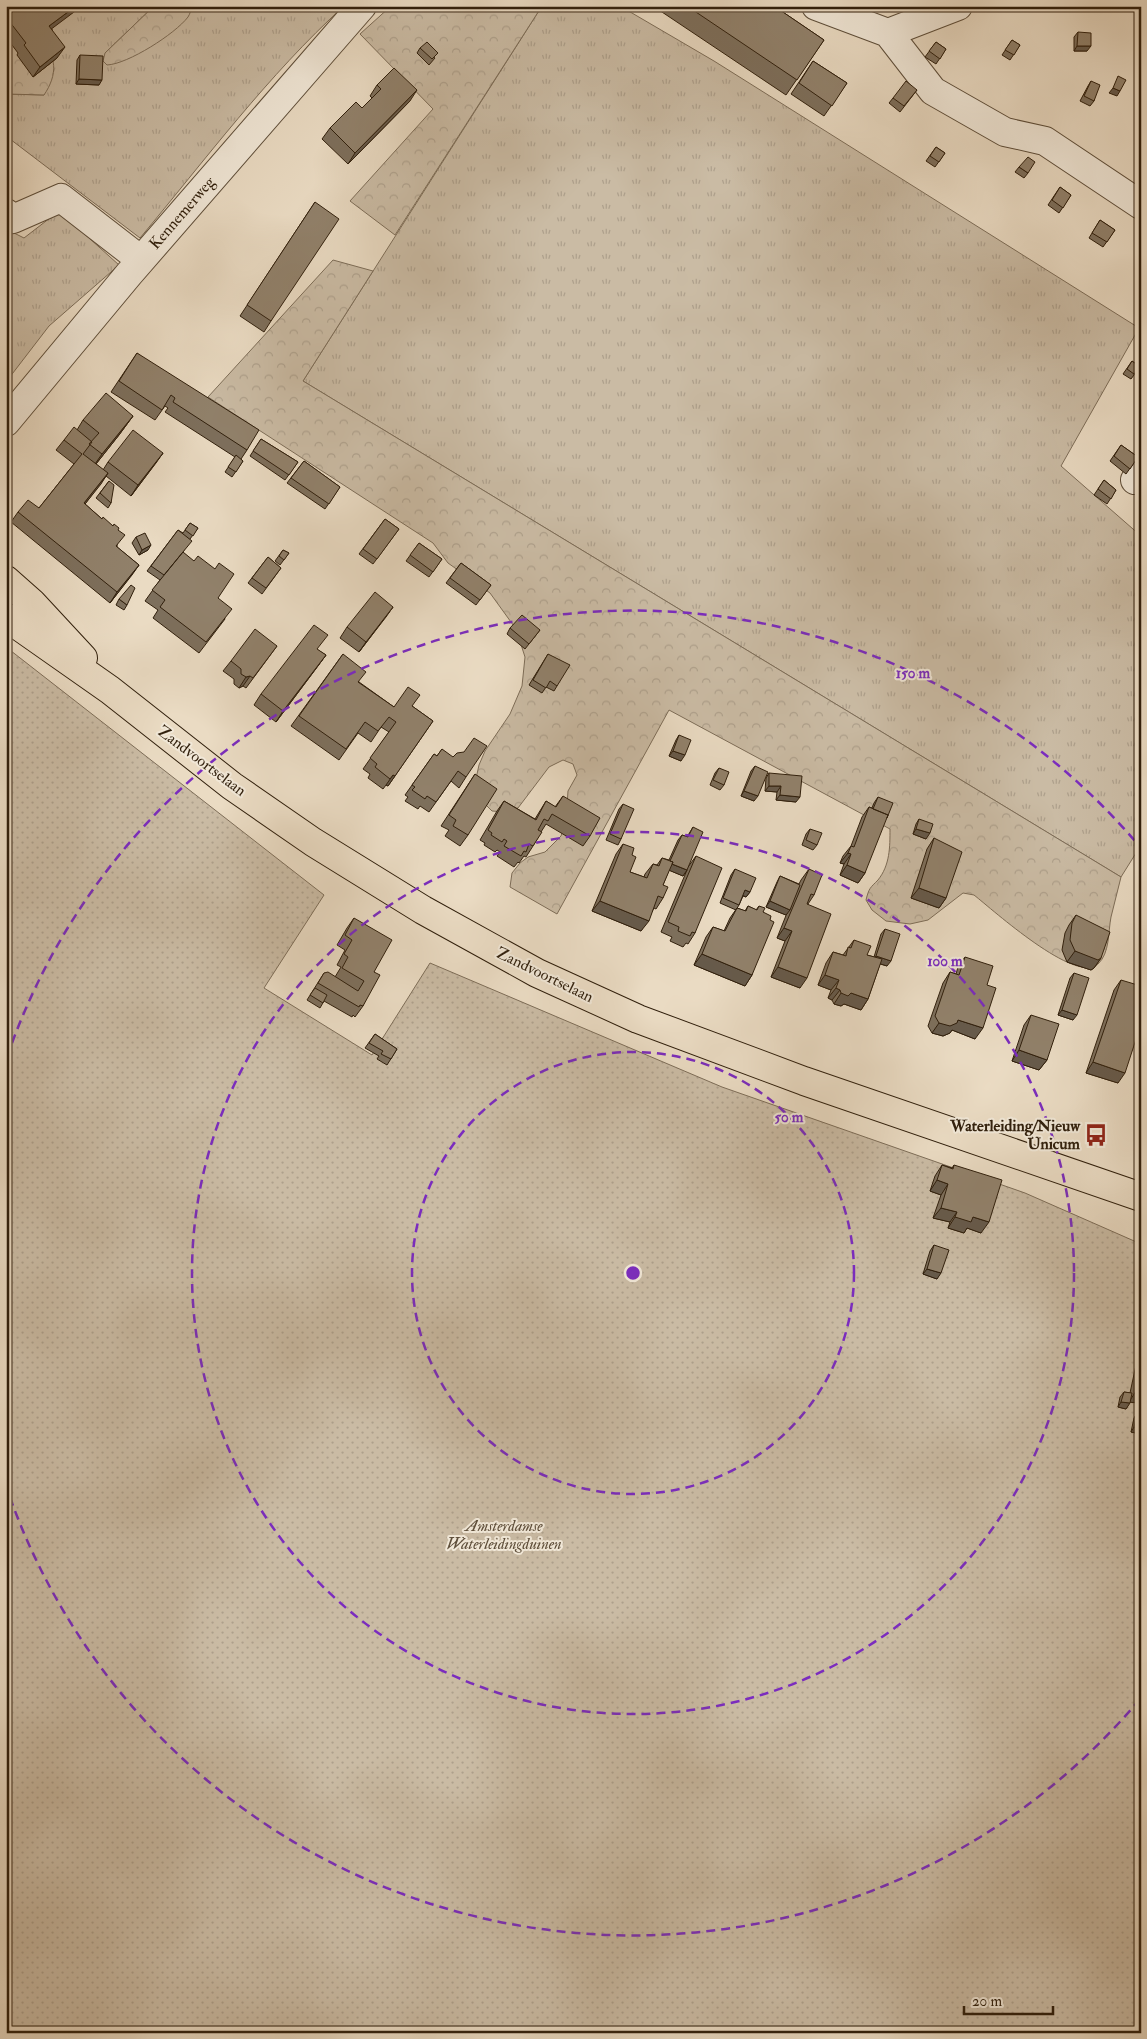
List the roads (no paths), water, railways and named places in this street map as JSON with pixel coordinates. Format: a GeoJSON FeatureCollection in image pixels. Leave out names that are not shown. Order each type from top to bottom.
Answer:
{"type":"FeatureCollection","features":[{"type":"Feature","properties":{"kind":"main road","name":"Zandvoortselaan"},"geometry":{"type":"LineString","coordinates":[[6,580],[38,609],[110,690]]}},
{"type":"Feature","properties":{"kind":"main road","name":"Zandvoortselaan"},"geometry":{"type":"LineString","coordinates":[[6,618],[110,690],[232,786],[313,842],[423,910],[537,974],[638,1019],[804,1081],[1141,1197]]}},
{"type":"Feature","properties":{"kind":"main road","name":"Zandvoortselaan"},"geometry":{"type":"LineString","coordinates":[[1032,1161],[1141,1182]]}},
{"type":"Feature","properties":{"kind":"street","name":"Kennemerweg"},"geometry":{"type":"LineString","coordinates":[[6,422],[141,260],[362,6]]}},
{"type":"Feature","properties":{"kind":"street"},"geometry":{"type":"LineString","coordinates":[[816,6],[888,33],[933,91],[1005,132],[1045,141],[1141,205]]}},
{"type":"Feature","properties":{"kind":"street"},"geometry":{"type":"LineString","coordinates":[[888,33],[958,6]]}},
{"type":"Feature","properties":{"kind":"street"},"geometry":{"type":"LineString","coordinates":[[6,213],[13,219],[61,198],[141,260]]}},
{"type":"Feature","properties":{"kind":"place","name":"Waterleiding/Nieuw Unicum"},"geometry":{"type":"Point","coordinates":[1096,1135]}},
{"type":"Feature","properties":{"kind":"park label","name":"Amsterdamse Waterleidingduinen"},"geometry":{"type":"Point","coordinates":[504,1535]}}]}
